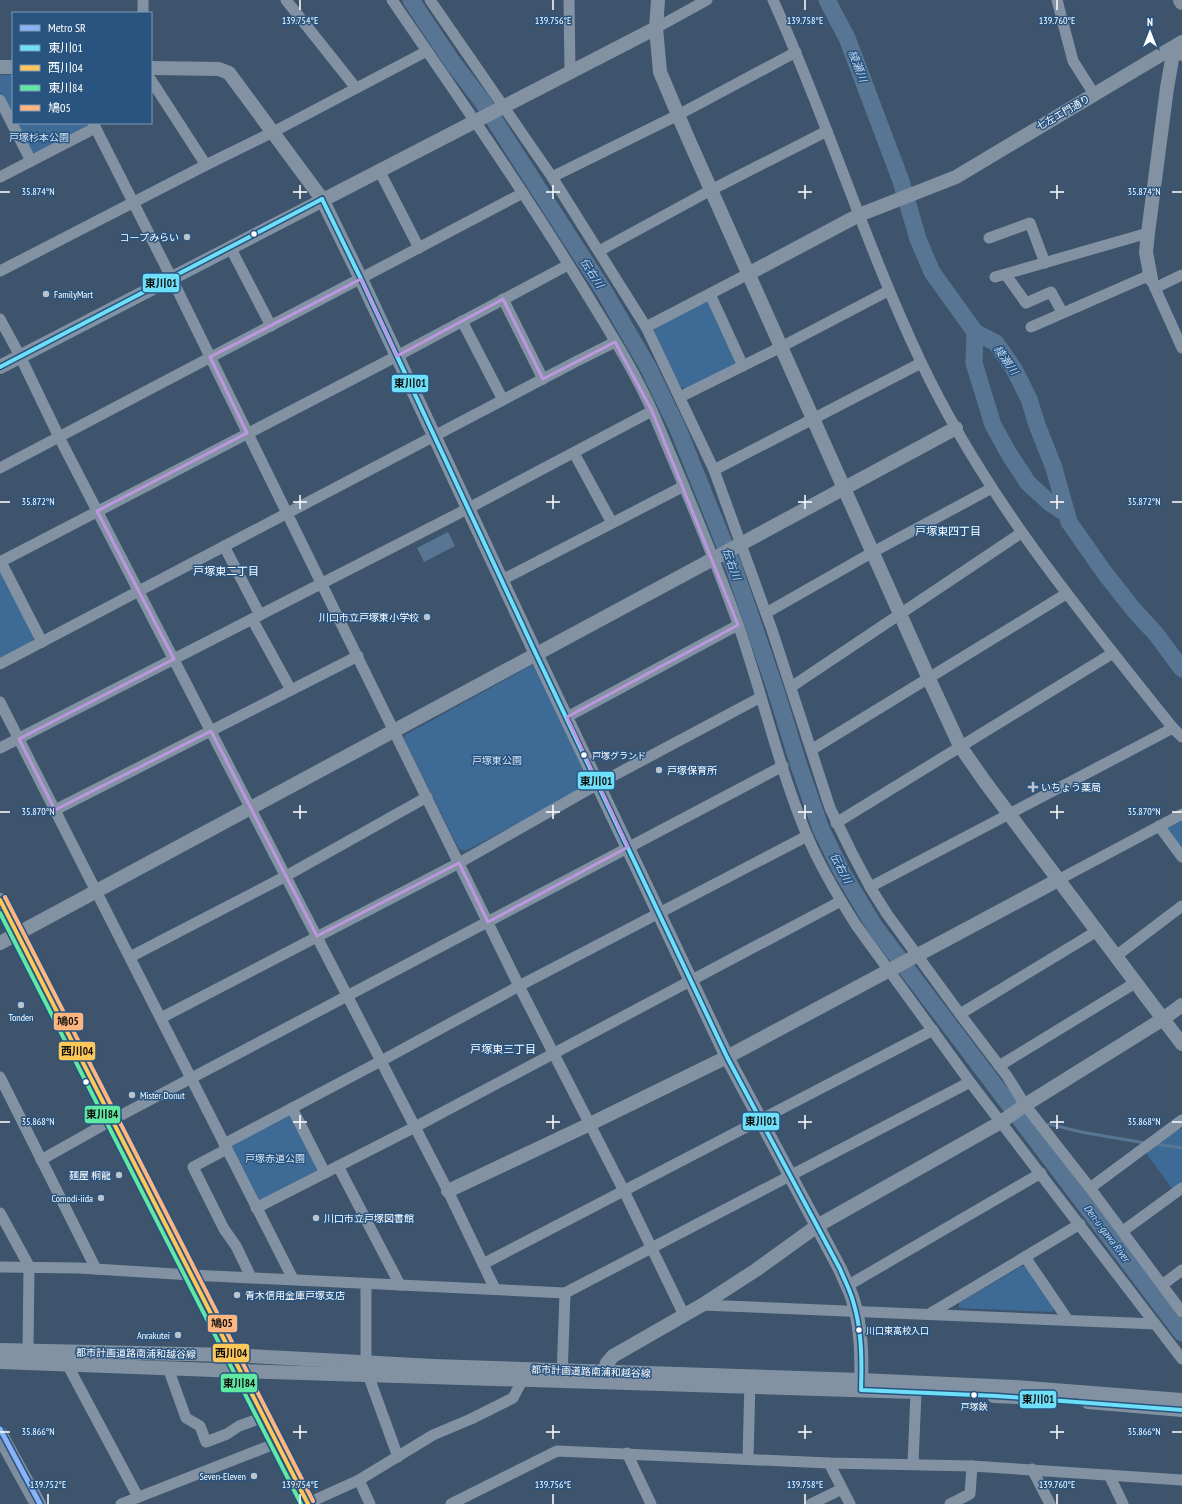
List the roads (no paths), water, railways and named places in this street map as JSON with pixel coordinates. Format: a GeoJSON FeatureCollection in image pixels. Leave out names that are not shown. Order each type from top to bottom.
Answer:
{"type":"FeatureCollection","features":[{"type":"Feature","properties":{"kind":"main road"},"geometry":{"type":"LineString","coordinates":[[0,1435],[38,1504]]}},
{"type":"Feature","properties":{"kind":"street"},"geometry":{"type":"LineString","coordinates":[[143,0],[143,12]]}},
{"type":"Feature","properties":{"kind":"street"},"geometry":{"type":"LineString","coordinates":[[286,0],[356,88]]}},
{"type":"Feature","properties":{"kind":"street"},"geometry":{"type":"LineString","coordinates":[[392,0],[427,51],[479,119],[615,342],[652,411],[684,486],[717,556],[783,766],[808,836],[822,867],[841,901],[856,925],[892,970],[970,1082],[1182,1359]]}},
{"type":"Feature","properties":{"kind":"street"},"geometry":{"type":"LineString","coordinates":[[430,0],[502,107],[552,177],[646,327],[714,470],[738,545],[766,613],[791,687],[821,785],[836,823],[870,887],[914,957],[960,1014],[999,1066],[1025,1105],[1090,1188],[1182,1312]]}},
{"type":"Feature","properties":{"kind":"street"},"geometry":{"type":"LineString","coordinates":[[569,0],[570,71]]}},
{"type":"Feature","properties":{"kind":"street"},"geometry":{"type":"LineString","coordinates":[[658,0],[656,28],[660,72],[748,274],[960,746],[1008,814],[1182,1044]]}},
{"type":"Feature","properties":{"kind":"street"},"geometry":{"type":"LineString","coordinates":[[0,366],[708,0]]}},
{"type":"Feature","properties":{"kind":"street"},"geometry":{"type":"LineString","coordinates":[[773,0],[863,214],[888,291],[921,363],[956,428],[1021,533],[1066,594],[1173,728],[1182,737]]}},
{"type":"Feature","properties":{"kind":"street"},"geometry":{"type":"LineString","coordinates":[[1057,0],[1073,61],[1094,94]]}},
{"type":"Feature","properties":{"kind":"street"},"geometry":{"type":"LineString","coordinates":[[1179,48],[1167,88],[1146,252],[1152,280],[1182,348]]}},
{"type":"Feature","properties":{"kind":"street","name":"七左エ門通り"},"geometry":{"type":"LineString","coordinates":[[748,274],[863,214],[956,177],[1094,94],[1179,48]]}},
{"type":"Feature","properties":{"kind":"street"},"geometry":{"type":"LineString","coordinates":[[0,271],[273,132],[427,51]]}},
{"type":"Feature","properties":{"kind":"street"},"geometry":{"type":"LineString","coordinates":[[552,177],[678,115],[796,52]]}},
{"type":"Feature","properties":{"kind":"street"},"geometry":{"type":"LineString","coordinates":[[0,67],[12,67]]}},
{"type":"Feature","properties":{"kind":"street"},"geometry":{"type":"LineString","coordinates":[[152,68],[225,70],[229,73],[322,200],[361,279],[536,654],[727,1057],[840,1268],[856,1310],[860,1343],[861,1385]]}},
{"type":"Feature","properties":{"kind":"street"},"geometry":{"type":"LineString","coordinates":[[152,82],[206,165]]}},
{"type":"Feature","properties":{"kind":"street"},"geometry":{"type":"LineString","coordinates":[[0,100],[12,124]]}},
{"type":"Feature","properties":{"kind":"street"},"geometry":{"type":"LineString","coordinates":[[12,124],[31,161]]}},
{"type":"Feature","properties":{"kind":"street"},"geometry":{"type":"LineString","coordinates":[[0,177],[94,125],[171,277],[519,986],[624,1191],[684,1315]]}},
{"type":"Feature","properties":{"kind":"street"},"geometry":{"type":"LineString","coordinates":[[599,251],[711,190],[827,131]]}},
{"type":"Feature","properties":{"kind":"street"},"geometry":{"type":"LineString","coordinates":[[379,170],[419,248]]}},
{"type":"Feature","properties":{"kind":"street"},"geometry":{"type":"LineString","coordinates":[[0,468],[60,438],[210,357],[523,193]]}},
{"type":"Feature","properties":{"kind":"street"},"geometry":{"type":"LineString","coordinates":[[989,238],[1030,223],[1046,263]]}},
{"type":"Feature","properties":{"kind":"street"},"geometry":{"type":"LineString","coordinates":[[1062,312],[1051,292],[1026,303],[1001,276],[1148,233]]}},
{"type":"Feature","properties":{"kind":"street"},"geometry":{"type":"LineString","coordinates":[[230,247],[271,326]]}},
{"type":"Feature","properties":{"kind":"street"},"geometry":{"type":"LineString","coordinates":[[42,642],[1,562],[397,356],[568,265]]}},
{"type":"Feature","properties":{"kind":"street"},"geometry":{"type":"LineString","coordinates":[[646,327],[748,274]]}},
{"type":"Feature","properties":{"kind":"street"},"geometry":{"type":"LineString","coordinates":[[1031,327],[1062,312],[1152,280],[1182,275]]}},
{"type":"Feature","properties":{"kind":"street"},"geometry":{"type":"LineString","coordinates":[[680,397],[781,347],[888,291]]}},
{"type":"Feature","properties":{"kind":"street"},"geometry":{"type":"LineString","coordinates":[[710,294],[743,366]]}},
{"type":"Feature","properties":{"kind":"street"},"geometry":{"type":"LineString","coordinates":[[503,299],[543,379]]}},
{"type":"Feature","properties":{"kind":"street"},"geometry":{"type":"LineString","coordinates":[[0,319],[448,1191],[495,1289]]}},
{"type":"Feature","properties":{"kind":"street"},"geometry":{"type":"LineString","coordinates":[[462,321],[503,400]]}},
{"type":"Feature","properties":{"kind":"street"},"geometry":{"type":"LineString","coordinates":[[0,664],[615,342]]}},
{"type":"Feature","properties":{"kind":"street"},"geometry":{"type":"LineString","coordinates":[[714,470],[921,363]]}},
{"type":"Feature","properties":{"kind":"street"},"geometry":{"type":"LineString","coordinates":[[0,748],[19,740],[469,508],[652,411]]}},
{"type":"Feature","properties":{"kind":"street"},"geometry":{"type":"LineString","coordinates":[[0,943],[956,428]]}},
{"type":"Feature","properties":{"kind":"street"},"geometry":{"type":"LineString","coordinates":[[574,453],[612,523]]}},
{"type":"Feature","properties":{"kind":"street"},"geometry":{"type":"LineString","coordinates":[[502,580],[684,486]]}},
{"type":"Feature","properties":{"kind":"street"},"geometry":{"type":"LineString","coordinates":[[766,613],[873,552],[992,488]]}},
{"type":"Feature","properties":{"kind":"street"},"geometry":{"type":"LineString","coordinates":[[791,687],[1021,533]]}},
{"type":"Feature","properties":{"kind":"street"},"geometry":{"type":"LineString","coordinates":[[224,546],[291,690]]}},
{"type":"Feature","properties":{"kind":"street"},"geometry":{"type":"LineString","coordinates":[[810,750],[929,679],[1066,594]]}},
{"type":"Feature","properties":{"kind":"street"},"geometry":{"type":"LineString","coordinates":[[567,717],[738,625]]}},
{"type":"Feature","properties":{"kind":"street"},"geometry":{"type":"LineString","coordinates":[[836,823],[1113,653]]}},
{"type":"Feature","properties":{"kind":"street"},"geometry":{"type":"LineString","coordinates":[[55,810],[358,656]]}},
{"type":"Feature","properties":{"kind":"street"},"geometry":{"type":"LineString","coordinates":[[161,1018],[459,863],[598,784],[761,697]]}},
{"type":"Feature","properties":{"kind":"street"},"geometry":{"type":"LineString","coordinates":[[0,702],[293,1279]]}},
{"type":"Feature","properties":{"kind":"street"},"geometry":{"type":"LineString","coordinates":[[870,887],[1173,728]]}},
{"type":"Feature","properties":{"kind":"street"},"geometry":{"type":"LineString","coordinates":[[41,1160],[112,1120],[348,997],[783,766]]}},
{"type":"Feature","properties":{"kind":"street"},"geometry":{"type":"LineString","coordinates":[[130,957],[286,876],[427,797]]}},
{"type":"Feature","properties":{"kind":"street"},"geometry":{"type":"LineString","coordinates":[[448,1191],[727,1057],[1182,814]]}},
{"type":"Feature","properties":{"kind":"street"},"geometry":{"type":"LineString","coordinates":[[1159,826],[1182,856]]}},
{"type":"Feature","properties":{"kind":"street"},"geometry":{"type":"LineString","coordinates":[[251,1277],[236,1246],[224,1229],[193,1167],[225,1146],[292,1108],[519,986],[808,836]]}},
{"type":"Feature","properties":{"kind":"street"},"geometry":{"type":"LineString","coordinates":[[0,900],[308,1504],[359,1480],[433,1435],[471,1419],[513,1398],[522,1379]]}},
{"type":"Feature","properties":{"kind":"street"},"geometry":{"type":"LineString","coordinates":[[256,1208],[415,1127],[841,901]]}},
{"type":"Feature","properties":{"kind":"street"},"geometry":{"type":"LineString","coordinates":[[1116,956],[1182,906]]}},
{"type":"Feature","properties":{"kind":"street"},"geometry":{"type":"LineString","coordinates":[[960,1014],[1097,931]]}},
{"type":"Feature","properties":{"kind":"street"},"geometry":{"type":"LineString","coordinates":[[999,1066],[1135,983]]}},
{"type":"Feature","properties":{"kind":"street"},"geometry":{"type":"LineString","coordinates":[[604,1372],[607,1363],[612,1356],[702,1305],[756,1270],[817,1226],[1001,1122],[1025,1105],[1163,1019],[1182,1005]]}},
{"type":"Feature","properties":{"kind":"street"},"geometry":{"type":"LineString","coordinates":[[483,1264],[933,1030]]}},
{"type":"Feature","properties":{"kind":"street"},"geometry":{"type":"LineString","coordinates":[[0,1077],[96,1269]]}},
{"type":"Feature","properties":{"kind":"street"},"geometry":{"type":"LineString","coordinates":[[0,1267],[29,1266],[96,1269],[565,1293],[970,1082]]}},
{"type":"Feature","properties":{"kind":"street"},"geometry":{"type":"LineString","coordinates":[[292,1108],[325,1172]]}},
{"type":"Feature","properties":{"kind":"street"},"geometry":{"type":"LineString","coordinates":[[1090,1188],[1182,1120]]}},
{"type":"Feature","properties":{"kind":"street"},"geometry":{"type":"LineString","coordinates":[[338,1166],[400,1285]]}},
{"type":"Feature","properties":{"kind":"street"},"geometry":{"type":"LineString","coordinates":[[847,1286],[1041,1173]]}},
{"type":"Feature","properties":{"kind":"street"},"geometry":{"type":"LineString","coordinates":[[1123,1232],[1182,1188]]}},
{"type":"Feature","properties":{"kind":"street"},"geometry":{"type":"LineString","coordinates":[[0,1213],[29,1266],[28,1351]]}},
{"type":"Feature","properties":{"kind":"street"},"geometry":{"type":"LineString","coordinates":[[930,1314],[1080,1224]]}},
{"type":"Feature","properties":{"kind":"street"},"geometry":{"type":"LineString","coordinates":[[1025,1257],[1068,1320]]}},
{"type":"Feature","properties":{"kind":"street"},"geometry":{"type":"LineString","coordinates":[[1162,1285],[1182,1270]]}},
{"type":"Feature","properties":{"kind":"street"},"geometry":{"type":"LineString","coordinates":[[366,1284],[367,1369],[398,1457]]}},
{"type":"Feature","properties":{"kind":"street"},"geometry":{"type":"LineString","coordinates":[[562,1376],[565,1293]]}},
{"type":"Feature","properties":{"kind":"street"},"geometry":{"type":"LineString","coordinates":[[702,1305],[856,1310],[1155,1324]]}},
{"type":"Feature","properties":{"kind":"street","name":"都市計画道路南浦和越谷線"},"geometry":{"type":"LineString","coordinates":[[0,1350],[232,1356],[367,1369],[522,1379],[604,1372],[750,1382]]}},
{"type":"Feature","properties":{"kind":"street","name":"都市計画道路南浦和越谷線"},"geometry":{"type":"LineString","coordinates":[[0,1362],[240,1371],[367,1369],[750,1382],[1016,1387],[1182,1400]]}},
{"type":"Feature","properties":{"kind":"street"},"geometry":{"type":"LineString","coordinates":[[67,1364],[138,1497]]}},
{"type":"Feature","properties":{"kind":"street"},"geometry":{"type":"LineString","coordinates":[[168,1368],[186,1418],[200,1426],[206,1442],[228,1434],[240,1426],[264,1417]]}},
{"type":"Feature","properties":{"kind":"street"},"geometry":{"type":"LineString","coordinates":[[748,1459],[750,1382]]}},
{"type":"Feature","properties":{"kind":"street","name":"都市計画道路南浦和越谷線"},"geometry":{"type":"LineString","coordinates":[[861,1385],[916,1392],[1041,1398],[1182,1410]]}},
{"type":"Feature","properties":{"kind":"street"},"geometry":{"type":"LineString","coordinates":[[913,1464],[916,1392]]}},
{"type":"Feature","properties":{"kind":"street"},"geometry":{"type":"LineString","coordinates":[[121,1504],[277,1443]]}},
{"type":"Feature","properties":{"kind":"street"},"geometry":{"type":"LineString","coordinates":[[451,1504],[557,1451],[829,1463],[972,1466],[1182,1480]]}},
{"type":"Feature","properties":{"kind":"street"},"geometry":{"type":"LineString","coordinates":[[627,1454],[651,1504]]}},
{"type":"Feature","properties":{"kind":"street"},"geometry":{"type":"LineString","coordinates":[[829,1463],[850,1504]]}},
{"type":"Feature","properties":{"kind":"street"},"geometry":{"type":"LineString","coordinates":[[950,1504],[970,1494],[972,1466]]}},
{"type":"Feature","properties":{"kind":"street"},"geometry":{"type":"LineString","coordinates":[[1032,1469],[1048,1503]]}},
{"type":"Feature","properties":{"kind":"street"},"geometry":{"type":"LineString","coordinates":[[1109,1475],[1123,1504]]}},
{"type":"Feature","properties":{"kind":"street"},"geometry":{"type":"LineString","coordinates":[[359,1480],[370,1504]]}},
{"type":"Feature","properties":{"kind":"street"},"geometry":{"type":"LineString","coordinates":[[811,1504],[842,1489]]}},
{"type":"Feature","properties":{"kind":"waterway","name":"伝右川"},"geometry":{"type":"LineString","coordinates":[[411,0],[453,63],[482,101],[604,291],[648,367],[678,429],[733,565],[821,829],[842,872],[875,927],[1182,1333]]}},
{"type":"Feature","properties":{"kind":"waterway","name":"綾瀬川"},"geometry":{"type":"LineString","coordinates":[[827,0],[847,38],[901,181],[918,239],[932,272],[975,332],[996,343],[1014,369],[1029,399],[1037,425],[1054,468],[1069,522],[1104,572],[1133,609],[1156,634],[1182,669]]}},
{"type":"Feature","properties":{"kind":"waterway"},"geometry":{"type":"LineString","coordinates":[[975,332],[974,363],[993,425],[1009,454],[1028,483],[1050,503],[1067,514]]}},
{"type":"Feature","properties":{"kind":"waterway"},"geometry":{"type":"LineString","coordinates":[[1032,1133],[1049,1124],[1081,1132],[1145,1143]]}},
{"type":"Feature","properties":{"kind":"waterway"},"geometry":{"type":"LineString","coordinates":[[1155,1144],[1182,1148]]}},
{"type":"Feature","properties":{"kind":"metro line","name":"SR"},"geometry":{"type":"LineString","coordinates":[[0,1429],[40,1504]]}},
{"type":"Feature","properties":{"kind":"place","name":"コープみらい"},"geometry":{"type":"Point","coordinates":[187,237]}},
{"type":"Feature","properties":{"kind":"place","name":"FamilyMart"},"geometry":{"type":"Point","coordinates":[46,294]}},
{"type":"Feature","properties":{"kind":"place","name":"川口市立戸塚東小学校"},"geometry":{"type":"Point","coordinates":[427,617]}},
{"type":"Feature","properties":{"kind":"place","name":"戸塚グランド"},"geometry":{"type":"Point","coordinates":[584,755]}},
{"type":"Feature","properties":{"kind":"place","name":"戸塚保育所"},"geometry":{"type":"Point","coordinates":[659,770]}},
{"type":"Feature","properties":{"kind":"place","name":"いちょう薬局"},"geometry":{"type":"Point","coordinates":[1033,787]}},
{"type":"Feature","properties":{"kind":"place","name":"Tonden"},"geometry":{"type":"Point","coordinates":[21,1005]}},
{"type":"Feature","properties":{"kind":"place","name":"Mister Donut"},"geometry":{"type":"Point","coordinates":[132,1095]}},
{"type":"Feature","properties":{"kind":"place","name":"麺屋 桐龍"},"geometry":{"type":"Point","coordinates":[119,1175]}},
{"type":"Feature","properties":{"kind":"place","name":"Comodi-iida"},"geometry":{"type":"Point","coordinates":[101,1198]}},
{"type":"Feature","properties":{"kind":"place","name":"川口市立戸塚図書館"},"geometry":{"type":"Point","coordinates":[316,1218]}},
{"type":"Feature","properties":{"kind":"place","name":"青木信用金庫戸塚支店"},"geometry":{"type":"Point","coordinates":[237,1295]}},
{"type":"Feature","properties":{"kind":"place","name":"川口東高校入口"},"geometry":{"type":"Point","coordinates":[859,1330]}},
{"type":"Feature","properties":{"kind":"place","name":"Anrakutei"},"geometry":{"type":"Point","coordinates":[178,1335]}},
{"type":"Feature","properties":{"kind":"place","name":"戸塚鋏"},"geometry":{"type":"Point","coordinates":[974,1395]}},
{"type":"Feature","properties":{"kind":"place","name":"Seven-Eleven"},"geometry":{"type":"Point","coordinates":[254,1476]}},
{"type":"Feature","properties":{"kind":"district","name":"戸塚東四丁目"},"geometry":{"type":"Point","coordinates":[948,531]}},
{"type":"Feature","properties":{"kind":"district","name":"戸塚東二丁目"},"geometry":{"type":"Point","coordinates":[226,571]}},
{"type":"Feature","properties":{"kind":"district","name":"戸塚東三丁目"},"geometry":{"type":"Point","coordinates":[503,1049]}},
{"type":"Feature","properties":{"kind":"park label","name":"戸塚杉本公園"},"geometry":{"type":"Point","coordinates":[39,137]}},
{"type":"Feature","properties":{"kind":"park label","name":"戸塚東公園"},"geometry":{"type":"Point","coordinates":[497,760]}},
{"type":"Feature","properties":{"kind":"park label","name":"戸塚赤道公園"},"geometry":{"type":"Point","coordinates":[275,1158]}},
{"type":"Feature","properties":{"kind":"water label","name":"Den-u-gawa River"},"geometry":{"type":"Point","coordinates":[1107,1233]}}]}
